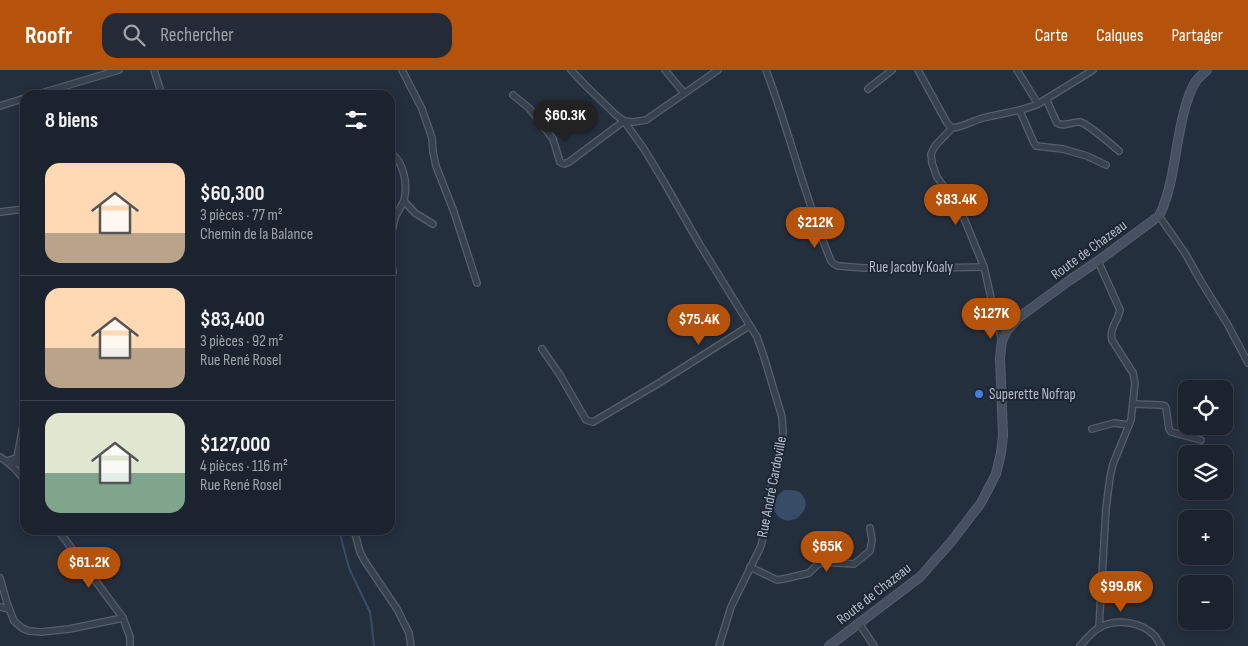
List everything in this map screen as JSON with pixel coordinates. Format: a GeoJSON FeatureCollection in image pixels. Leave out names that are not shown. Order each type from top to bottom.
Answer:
{"type":"FeatureCollection","features":[{"type":"Feature","properties":{"kind":"main road"},"geometry":{"type":"LineString","coordinates":[[1159,216],[1164,208],[1170,184],[1186,107],[1193,87],[1200,76],[1207,70]]}},
{"type":"Feature","properties":{"kind":"main road","name":"Route de Chazeau"},"geometry":{"type":"LineString","coordinates":[[829,646],[920,577],[951,542],[981,503],[996,474],[1001,453],[1003,436],[1000,357],[1002,341],[1006,332],[1018,318],[1159,216]]}},
{"type":"Feature","properties":{"kind":"street"},"geometry":{"type":"LineString","coordinates":[[49,90],[96,73],[119,70]]}},
{"type":"Feature","properties":{"kind":"street"},"geometry":{"type":"LineString","coordinates":[[154,70],[160,90]]}},
{"type":"Feature","properties":{"kind":"street"},"geometry":{"type":"LineString","coordinates":[[402,70],[422,109],[432,138],[436,166],[454,212],[477,283]]}},
{"type":"Feature","properties":{"kind":"street","name":"Rue André Cardoville"},"geometry":{"type":"LineString","coordinates":[[571,70],[616,116],[624,121],[644,149],[757,337],[782,417],[783,433],[779,463],[772,483],[766,526],[760,546],[731,607],[719,646]]}},
{"type":"Feature","properties":{"kind":"street"},"geometry":{"type":"LineString","coordinates":[[665,70],[684,93]]}},
{"type":"Feature","properties":{"kind":"street"},"geometry":{"type":"LineString","coordinates":[[513,95],[529,108],[553,139],[560,162],[564,164],[624,121],[646,120],[718,70]]}},
{"type":"Feature","properties":{"kind":"street","name":"Rue Jacoby Koaly"},"geometry":{"type":"LineString","coordinates":[[766,70],[821,235],[834,264],[845,267],[900,268],[984,266]]}},
{"type":"Feature","properties":{"kind":"street"},"geometry":{"type":"LineString","coordinates":[[868,88],[892,70]]}},
{"type":"Feature","properties":{"kind":"street"},"geometry":{"type":"LineString","coordinates":[[918,70],[952,128]]}},
{"type":"Feature","properties":{"kind":"street"},"geometry":{"type":"LineString","coordinates":[[1017,70],[1038,104]]}},
{"type":"Feature","properties":{"kind":"street"},"geometry":{"type":"LineString","coordinates":[[1002,341],[984,266],[961,211],[937,177],[931,154],[935,146],[952,128],[975,120],[1020,111],[1038,104],[1093,70]]}},
{"type":"Feature","properties":{"kind":"street"},"geometry":{"type":"LineString","coordinates":[[1046,99],[1057,123],[1063,125],[1075,122],[1084,124],[1120,151]]}},
{"type":"Feature","properties":{"kind":"street"},"geometry":{"type":"LineString","coordinates":[[0,106],[20,100]]}},
{"type":"Feature","properties":{"kind":"street"},"geometry":{"type":"LineString","coordinates":[[1020,111],[1036,146],[1063,149],[1087,156],[1106,166]]}},
{"type":"Feature","properties":{"kind":"street"},"geometry":{"type":"LineString","coordinates":[[395,156],[401,165],[405,183],[404,201],[395,220]]}},
{"type":"Feature","properties":{"kind":"street"},"geometry":{"type":"LineString","coordinates":[[404,201],[414,213],[433,224]]}},
{"type":"Feature","properties":{"kind":"street"},"geometry":{"type":"LineString","coordinates":[[0,212],[20,211]]}},
{"type":"Feature","properties":{"kind":"street"},"geometry":{"type":"LineString","coordinates":[[1159,216],[1185,252],[1198,278],[1228,325],[1248,363]]}},
{"type":"Feature","properties":{"kind":"street"},"geometry":{"type":"LineString","coordinates":[[1098,261],[1120,310],[1120,315],[1110,335],[1133,373],[1135,383],[1131,420],[1113,464],[1110,477],[1106,508],[1099,628]]}},
{"type":"Feature","properties":{"kind":"street"},"geometry":{"type":"LineString","coordinates":[[542,348],[586,420],[593,422],[750,326]]}},
{"type":"Feature","properties":{"kind":"street"},"geometry":{"type":"LineString","coordinates":[[1134,404],[1165,406],[1171,432],[1201,440]]}},
{"type":"Feature","properties":{"kind":"street"},"geometry":{"type":"LineString","coordinates":[[1092,429],[1109,424],[1129,425]]}},
{"type":"Feature","properties":{"kind":"street"},"geometry":{"type":"LineString","coordinates":[[17,458],[20,442]]}},
{"type":"Feature","properties":{"kind":"street"},"geometry":{"type":"LineString","coordinates":[[0,457],[7,461],[20,464]]}},
{"type":"Feature","properties":{"kind":"street"},"geometry":{"type":"LineString","coordinates":[[7,461],[20,457]]}},
{"type":"Feature","properties":{"kind":"street"},"geometry":{"type":"LineString","coordinates":[[7,461],[20,475]]}},
{"type":"Feature","properties":{"kind":"street"},"geometry":{"type":"LineString","coordinates":[[750,567],[777,580],[809,573],[823,562],[854,564],[870,551],[872,540],[870,528]]}},
{"type":"Feature","properties":{"kind":"street"},"geometry":{"type":"LineString","coordinates":[[62,535],[123,618],[130,637],[130,646]]}},
{"type":"Feature","properties":{"kind":"street"},"geometry":{"type":"LineString","coordinates":[[355,535],[364,560],[397,609],[409,633],[411,646]]}},
{"type":"Feature","properties":{"kind":"street"},"geometry":{"type":"LineString","coordinates":[[0,578],[14,621],[29,631],[41,632],[68,629],[123,618]]}},
{"type":"Feature","properties":{"kind":"street"},"geometry":{"type":"LineString","coordinates":[[0,607],[9,609]]}},
{"type":"Feature","properties":{"kind":"street"},"geometry":{"type":"LineString","coordinates":[[1080,646],[1099,628],[1111,623],[1126,623],[1142,627],[1154,636],[1161,646]]}},
{"type":"Feature","properties":{"kind":"street"},"geometry":{"type":"LineString","coordinates":[[859,624],[874,646]]}},
{"type":"Feature","properties":{"kind":"water"},"geometry":{"type":"Polygon","coordinates":[[[784,490],[793,490],[801,493],[806,502],[802,513],[790,520],[778,517],[775,512],[774,505],[784,490]]]}},
{"type":"Feature","properties":{"kind":"waterway"},"geometry":{"type":"LineString","coordinates":[[340,535],[349,568],[370,612],[374,646]]}},
{"type":"Feature","properties":{"kind":"place","name":"Superette Nofrap"},"geometry":{"type":"Point","coordinates":[979,394]}}]}
